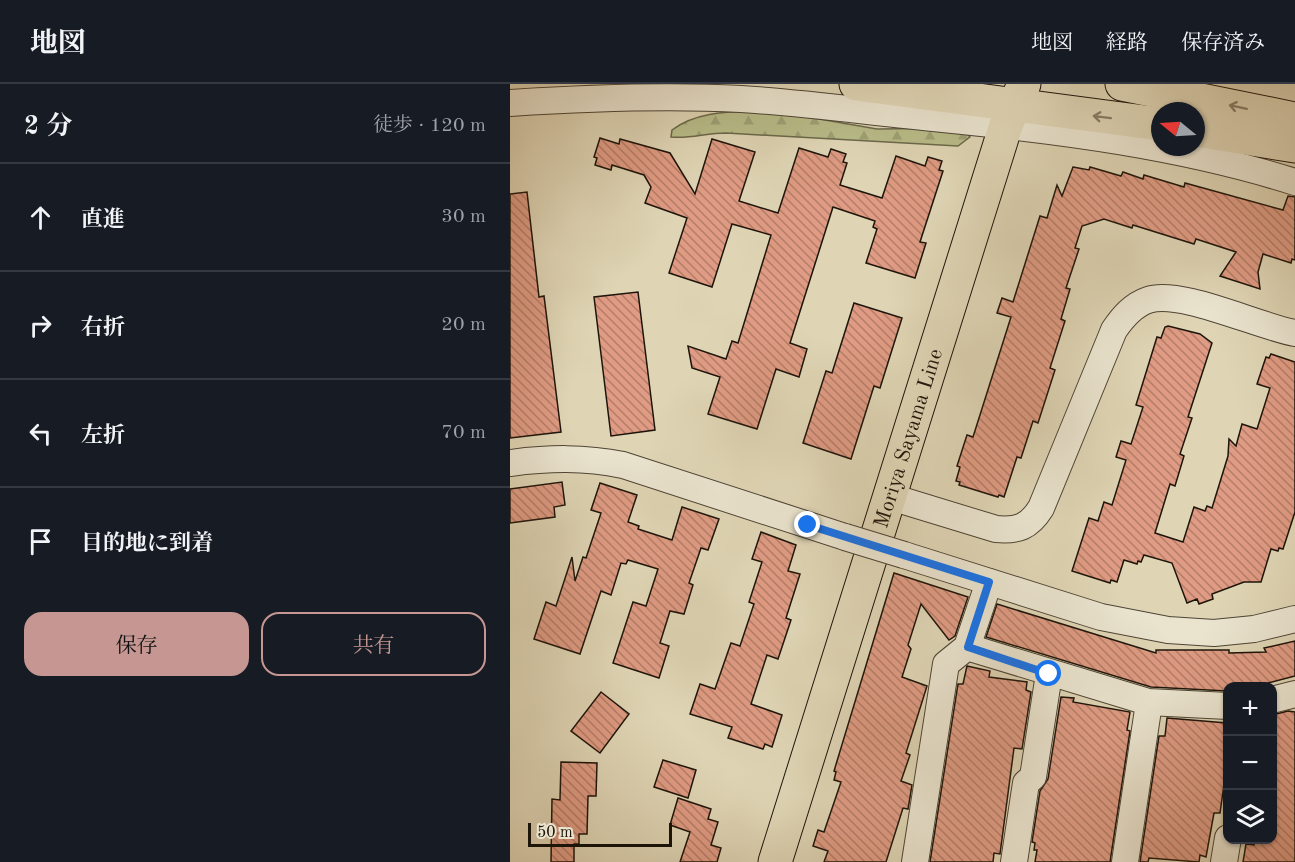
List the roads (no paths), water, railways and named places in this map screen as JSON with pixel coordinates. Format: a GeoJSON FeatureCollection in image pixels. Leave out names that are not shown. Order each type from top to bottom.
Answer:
{"type":"FeatureCollection","features":[{"type":"Feature","properties":{"kind":"main road"},"geometry":{"type":"LineString","coordinates":[[856,84],[1151,123]]}},
{"type":"Feature","properties":{"kind":"main road"},"geometry":{"type":"LineString","coordinates":[[1122,84],[1295,119]]}},
{"type":"Feature","properties":{"kind":"main road"},"geometry":{"type":"LineString","coordinates":[[1234,84],[1295,97]]}},
{"type":"Feature","properties":{"kind":"main road","name":"Moriya Sayama Line"},"geometry":{"type":"LineString","coordinates":[[776,862],[1015,105]]}},
{"type":"Feature","properties":{"kind":"main road"},"geometry":{"type":"LineString","coordinates":[[1205,131],[1295,146]]}},
{"type":"Feature","properties":{"kind":"street"},"geometry":{"type":"LineString","coordinates":[[510,104],[621,97],[740,99],[852,108],[1015,105],[1295,182]]}},
{"type":"Feature","properties":{"kind":"street"},"geometry":{"type":"LineString","coordinates":[[891,497],[996,529],[1013,531],[1025,527],[1041,508],[1114,330],[1137,305],[1149,299],[1165,297],[1181,299],[1269,328],[1295,333]]}},
{"type":"Feature","properties":{"kind":"street"},"geometry":{"type":"LineString","coordinates":[[510,463],[547,459],[590,459],[623,465],[1101,617],[1168,630],[1214,633],[1254,629],[1295,619]]}},
{"type":"Feature","properties":{"kind":"street"},"geometry":{"type":"LineString","coordinates":[[915,862],[946,664],[968,647],[989,582]]}},
{"type":"Feature","properties":{"kind":"street"},"geometry":{"type":"LineString","coordinates":[[968,647],[1049,674],[1149,702],[1223,706]]}},
{"type":"Feature","properties":{"kind":"street"},"geometry":{"type":"LineString","coordinates":[[1014,862],[1026,783],[1033,777],[1049,674]]}},
{"type":"Feature","properties":{"kind":"street"},"geometry":{"type":"LineString","coordinates":[[1277,699],[1295,694]]}},
{"type":"Feature","properties":{"kind":"street"},"geometry":{"type":"LineString","coordinates":[[1125,862],[1149,702]]}},
{"type":"Feature","properties":{"kind":"street"},"geometry":{"type":"LineString","coordinates":[[1224,862],[1226,844]]}}]}
